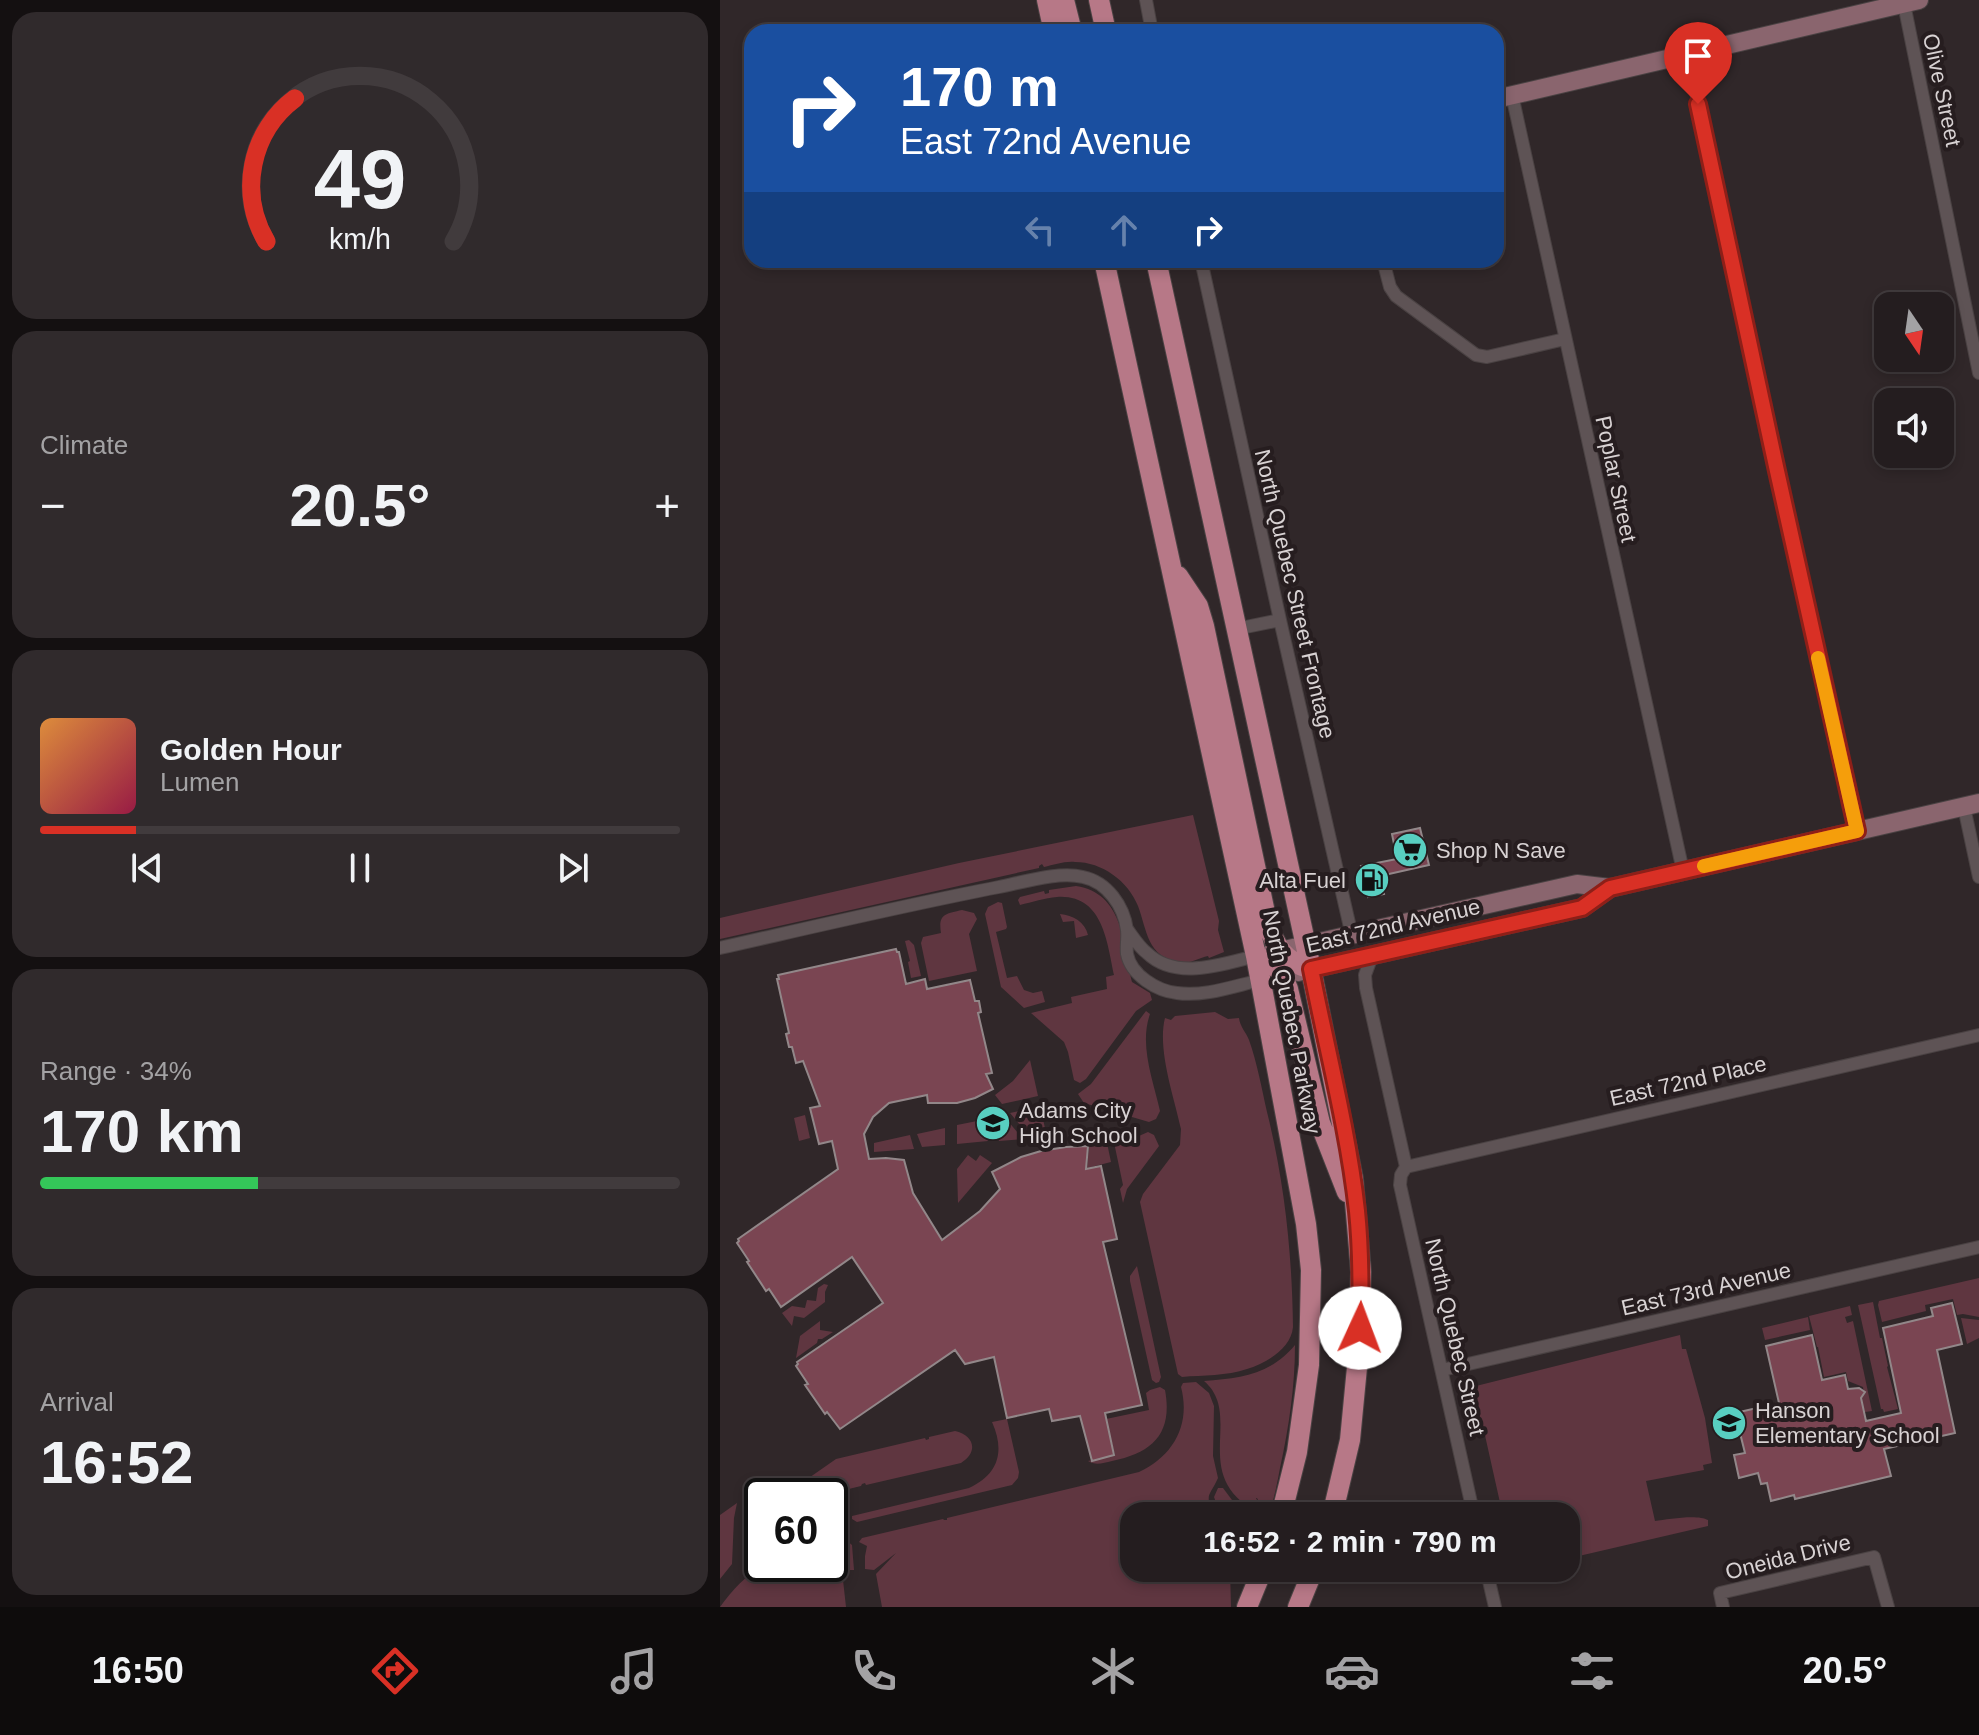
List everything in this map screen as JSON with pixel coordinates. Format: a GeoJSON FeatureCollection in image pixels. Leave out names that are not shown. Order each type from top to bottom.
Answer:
{"type":"FeatureCollection","features":[{"type":"Feature","properties":{"kind":"main road"},"geometry":{"type":"LineString","coordinates":[[1047,0],[1052,24]]}},
{"type":"Feature","properties":{"kind":"main road"},"geometry":{"type":"LineString","coordinates":[[1064,0],[1070,24]]}},
{"type":"Feature","properties":{"kind":"main road"},"geometry":{"type":"LineString","coordinates":[[1099,0],[1104,24]]}},
{"type":"Feature","properties":{"kind":"main road"},"geometry":{"type":"LineString","coordinates":[[1504,97],[1911,2]]}},
{"type":"Feature","properties":{"kind":"main road","name":"North Quebec Parkway"},"geometry":{"type":"LineString","coordinates":[[1106,268],[1256,956],[1306,1224],[1311,1270],[1311,1344],[1297,1452],[1284,1502]]}},
{"type":"Feature","properties":{"kind":"main road","name":"North Quebec Parkway"},"geometry":{"type":"LineString","coordinates":[[1158,268],[1311,969],[1357,1209],[1361,1272],[1358,1357],[1350,1440],[1335,1502]]}},
{"type":"Feature","properties":{"kind":"main road"},"geometry":{"type":"LineString","coordinates":[[1172,569],[1192,595],[1204,626],[1267,922],[1276,944],[1291,962],[1311,969]]}},
{"type":"Feature","properties":{"kind":"main road","name":"East 72nd Avenue"},"geometry":{"type":"LineString","coordinates":[[1256,956],[1577,884],[1610,888],[1971,805]]}},
{"type":"Feature","properties":{"kind":"main road","name":"East 72nd Avenue"},"geometry":{"type":"LineString","coordinates":[[1261,980],[1582,908],[1610,888]]}},
{"type":"Feature","properties":{"kind":"main road"},"geometry":{"type":"LineString","coordinates":[[1256,956],[1274,964],[1283,976],[1323,1133],[1346,1191],[1357,1209]]}},
{"type":"Feature","properties":{"kind":"main road"},"geometry":{"type":"LineString","coordinates":[[1247,1607],[1257,1582]]}},
{"type":"Feature","properties":{"kind":"main road"},"geometry":{"type":"LineString","coordinates":[[1298,1607],[1308,1582]]}},
{"type":"Feature","properties":{"kind":"street"},"geometry":{"type":"LineString","coordinates":[[1146,0],[1150,24]]}},
{"type":"Feature","properties":{"kind":"street","name":"Olive Street"},"geometry":{"type":"LineString","coordinates":[[1911,2],[1979,373]]}},
{"type":"Feature","properties":{"kind":"street"},"geometry":{"type":"LineString","coordinates":[[1688,54],[1770,443],[1857,831]]}},
{"type":"Feature","properties":{"kind":"street","name":"Poplar Street"},"geometry":{"type":"LineString","coordinates":[[1504,97],[1565,339],[1683,871]]}},
{"type":"Feature","properties":{"kind":"street","name":"North Quebec Street Frontage"},"geometry":{"type":"LineString","coordinates":[[1203,268],[1352,936]]}},
{"type":"Feature","properties":{"kind":"street"},"geometry":{"type":"LineString","coordinates":[[1385,268],[1396,296],[1476,355],[1487,357],[1565,339]]}},
{"type":"Feature","properties":{"kind":"street"},"geometry":{"type":"LineString","coordinates":[[1236,629],[1280,620]]}},
{"type":"Feature","properties":{"kind":"street"},"geometry":{"type":"LineString","coordinates":[[1971,805],[1979,877]]}},
{"type":"Feature","properties":{"kind":"street","name":"East 72nd Avenue"},"geometry":{"type":"LineString","coordinates":[[720,948],[976,891],[1080,875],[1090,878],[1111,893],[1127,929],[1127,954],[1132,967],[1141,977],[1163,990],[1197,993],[1261,980]]}},
{"type":"Feature","properties":{"kind":"street","name":"East 72nd Avenue"},"geometry":{"type":"LineString","coordinates":[[1127,929],[1146,953],[1178,968],[1204,967],[1256,956]]}},
{"type":"Feature","properties":{"kind":"street"},"geometry":{"type":"LineString","coordinates":[[1372,956],[1365,975],[1366,988],[1406,1167]]}},
{"type":"Feature","properties":{"kind":"street","name":"East 72nd Place"},"geometry":{"type":"LineString","coordinates":[[1406,1167],[1979,1035]]}},
{"type":"Feature","properties":{"kind":"street","name":"North Quebec Street"},"geometry":{"type":"LineString","coordinates":[[1406,1167],[1400,1185],[1471,1502]]}},
{"type":"Feature","properties":{"kind":"street","name":"East 73rd Avenue"},"geometry":{"type":"LineString","coordinates":[[1442,1370],[1979,1247]]}},
{"type":"Feature","properties":{"kind":"street","name":"Oneida Drive"},"geometry":{"type":"LineString","coordinates":[[1723,1607],[1720,1593],[1874,1557],[1888,1607]]}},
{"type":"Feature","properties":{"kind":"street"},"geometry":{"type":"LineString","coordinates":[[1489,1582],[1495,1607]]}},
{"type":"Feature","properties":{"kind":"shaded area"},"geometry":{"type":"Polygon","coordinates":[[[1193,815],[1224,952],[1209,958],[1184,962],[1160,955],[1150,941],[1134,897],[1121,881],[1095,865],[1075,862],[1044,867],[1042,864],[1039,868],[720,939],[720,918],[959,863],[1193,815]]]}},
{"type":"Feature","properties":{"kind":"shaded area"},"geometry":{"type":"Polygon","coordinates":[[[1076,886],[1092,891],[1112,909],[1119,922],[1132,982],[1150,993],[1152,1000],[1136,1011],[1080,1083],[1074,1080],[1064,1042],[1031,1013],[1072,1003],[1071,997],[1107,989],[1106,977],[1114,975],[1105,935],[1093,912],[1084,903],[1072,898],[1057,897],[1020,905],[1018,900],[1044,891],[1045,894],[1049,890],[1076,886]]]}},
{"type":"Feature","properties":{"kind":"shaded area"},"geometry":{"type":"Polygon","coordinates":[[[1002,903],[1007,927],[996,932],[1007,978],[1017,976],[1024,990],[1033,993],[1042,991],[1045,1002],[1024,1008],[1001,987],[985,914],[988,907],[1002,903]]]}},
{"type":"Feature","properties":{"kind":"shaded area"},"geometry":{"type":"Polygon","coordinates":[[[962,910],[974,913],[977,919],[969,934],[977,971],[929,981],[921,943],[923,937],[941,933],[942,918],[962,910]]]}},
{"type":"Feature","properties":{"kind":"shaded area"},"geometry":{"type":"Polygon","coordinates":[[[1060,914],[1078,920],[1088,935],[1076,938],[1074,921],[1063,922],[1060,914]]]}},
{"type":"Feature","properties":{"kind":"shaded area"},"geometry":{"type":"Polygon","coordinates":[[[909,940],[914,945],[921,976],[911,978],[905,941],[909,940]]]}},
{"type":"Feature","properties":{"kind":"shaded area"},"geometry":{"type":"Polygon","coordinates":[[[1146,1011],[1150,1014],[1146,1050],[1160,1111],[1156,1119],[1149,1122],[1084,1103],[1078,1094],[1091,1084],[1146,1011]]]}},
{"type":"Feature","properties":{"kind":"shaded area"},"geometry":{"type":"Polygon","coordinates":[[[1215,1012],[1228,1019],[1239,1018],[1257,1067],[1283,1192],[1293,1327],[1283,1348],[1262,1363],[1231,1373],[1182,1377],[1178,1374],[1140,1202],[1180,1145],[1181,1129],[1163,1044],[1165,1018],[1171,1020],[1175,1016],[1215,1012]]]}},
{"type":"Feature","properties":{"kind":"shaded area"},"geometry":{"type":"Polygon","coordinates":[[[1030,1060],[1038,1096],[1002,1104],[995,1095],[1013,1081],[1030,1060]]]}},
{"type":"Feature","properties":{"kind":"shaded area"},"geometry":{"type":"Polygon","coordinates":[[[1040,1106],[1047,1137],[1031,1138],[1010,1113],[1040,1106]]]}},
{"type":"Feature","properties":{"kind":"shaded area"},"geometry":{"type":"Polygon","coordinates":[[[1002,1114],[1023,1139],[999,1141],[992,1116],[1002,1114]]]}},
{"type":"Feature","properties":{"kind":"shaded area"},"geometry":{"type":"Polygon","coordinates":[[[805,1115],[810,1138],[799,1141],[794,1118],[805,1115]]]}},
{"type":"Feature","properties":{"kind":"shaded area"},"geometry":{"type":"Polygon","coordinates":[[[982,1120],[988,1141],[957,1144],[957,1125],[982,1120]]]}},
{"type":"Feature","properties":{"kind":"shaded area"},"geometry":{"type":"Polygon","coordinates":[[[945,1128],[945,1145],[922,1147],[917,1134],[945,1128]]]}},
{"type":"Feature","properties":{"kind":"shaded area"},"geometry":{"type":"Polygon","coordinates":[[[1148,1132],[1154,1135],[1159,1146],[1127,1189],[1123,1203],[1120,1189],[1123,1185],[1112,1133],[1132,1139],[1148,1132]]]}},
{"type":"Feature","properties":{"kind":"shaded area"},"geometry":{"type":"Polygon","coordinates":[[[910,1135],[914,1149],[874,1152],[874,1143],[910,1135]]]}},
{"type":"Feature","properties":{"kind":"shaded area"},"geometry":{"type":"Polygon","coordinates":[[[1077,1141],[1107,1143],[1111,1162],[1087,1168],[1089,1146],[1076,1146],[1077,1141]]]}},
{"type":"Feature","properties":{"kind":"shaded area"},"geometry":{"type":"Polygon","coordinates":[[[968,1155],[976,1161],[980,1155],[992,1163],[958,1203],[957,1169],[968,1155]]]}},
{"type":"Feature","properties":{"kind":"shaded area"},"geometry":{"type":"Polygon","coordinates":[[[1137,1266],[1161,1377],[1156,1383],[1152,1380],[1130,1281],[1137,1266]]]}},
{"type":"Feature","properties":{"kind":"shaded area"},"geometry":{"type":"Polygon","coordinates":[[[1979,1278],[1979,1317],[1957,1315],[1953,1299],[1925,1305],[1926,1311],[1882,1322],[1879,1301],[1979,1278]]]}},
{"type":"Feature","properties":{"kind":"shaded area"},"geometry":{"type":"Polygon","coordinates":[[[828,1285],[825,1302],[804,1318],[794,1316],[792,1326],[782,1313],[792,1306],[805,1308],[807,1300],[816,1301],[818,1288],[828,1285]]]}},
{"type":"Feature","properties":{"kind":"shaded area"},"geometry":{"type":"Polygon","coordinates":[[[1873,1302],[1898,1409],[1884,1412],[1858,1305],[1873,1302]]]}},
{"type":"Feature","properties":{"kind":"shaded area"},"geometry":{"type":"Polygon","coordinates":[[[1850,1306],[1852,1315],[1845,1317],[1847,1323],[1853,1321],[1872,1411],[1865,1412],[1861,1399],[1863,1387],[1848,1381],[1846,1372],[1824,1377],[1809,1316],[1850,1306]]]}},
{"type":"Feature","properties":{"kind":"shaded area"},"geometry":{"type":"Polygon","coordinates":[[[1808,1317],[1810,1330],[1765,1340],[1762,1328],[1808,1317]]]}},
{"type":"Feature","properties":{"kind":"shaded area"},"geometry":{"type":"Polygon","coordinates":[[[1961,1318],[1979,1320],[1979,1338],[1967,1344],[1961,1318]]]}},
{"type":"Feature","properties":{"kind":"shaded area"},"geometry":{"type":"Polygon","coordinates":[[[820,1321],[820,1330],[833,1332],[818,1339],[796,1358],[800,1336],[820,1321]]]}},
{"type":"Feature","properties":{"kind":"shaded area"},"geometry":{"type":"Polygon","coordinates":[[[1680,1335],[1705,1418],[1712,1463],[1703,1465],[1704,1470],[1646,1481],[1655,1521],[1697,1517],[1708,1520],[1708,1526],[1580,1556],[1580,1502],[1500,1502],[1482,1422],[1468,1409],[1467,1399],[1476,1386],[1680,1335]]]}},
{"type":"Feature","properties":{"kind":"shaded area"},"geometry":{"type":"Polygon","coordinates":[[[1295,1345],[1289,1422],[1275,1492],[1272,1502],[1259,1502],[1256,1498],[1258,1502],[1243,1502],[1227,1484],[1221,1467],[1220,1412],[1215,1396],[1204,1381],[1254,1373],[1285,1355],[1295,1345]]]}},
{"type":"Feature","properties":{"kind":"shaded area"},"geometry":{"type":"Polygon","coordinates":[[[1196,1382],[1209,1393],[1214,1406],[1213,1456],[1218,1478],[1210,1493],[1210,1502],[1120,1502],[1120,1582],[1230,1582],[1231,1607],[882,1607],[876,1574],[896,1553],[874,1570],[865,1569],[867,1546],[859,1542],[862,1538],[1139,1472],[1161,1457],[1176,1438],[1183,1414],[1183,1383],[1196,1382]]]}},
{"type":"Feature","properties":{"kind":"shaded area"},"geometry":{"type":"Polygon","coordinates":[[[1160,1387],[1165,1390],[1167,1405],[1163,1429],[1157,1439],[1139,1453],[1100,1464],[1088,1461],[1115,1455],[1106,1419],[1149,1410],[1146,1393],[1160,1387]]]}},
{"type":"Feature","properties":{"kind":"shaded area"},"geometry":{"type":"Polygon","coordinates":[[[1007,1419],[1019,1472],[1012,1485],[857,1522],[852,1519],[852,1516],[969,1488],[979,1482],[997,1461],[998,1443],[992,1422],[1007,1419]]]}},
{"type":"Feature","properties":{"kind":"shaded area"},"geometry":{"type":"Polygon","coordinates":[[[955,1431],[970,1440],[972,1449],[961,1463],[848,1489],[848,1478],[809,1478],[836,1459],[955,1431]]]}},
{"type":"Feature","properties":{"kind":"shaded area"},"geometry":{"type":"Polygon","coordinates":[[[1218,1488],[1223,1488],[1234,1502],[1216,1502],[1214,1497],[1218,1488]]]}},
{"type":"Feature","properties":{"kind":"shaded area"},"geometry":{"type":"Polygon","coordinates":[[[737,1503],[732,1564],[720,1579],[720,1515],[737,1503]]]}},
{"type":"Feature","properties":{"kind":"shaded area"},"geometry":{"type":"Polygon","coordinates":[[[848,1542],[852,1545],[854,1570],[848,1570],[848,1542]]]}},
{"type":"Feature","properties":{"kind":"shaded area"},"geometry":{"type":"Polygon","coordinates":[[[744,1580],[744,1582],[843,1582],[846,1607],[720,1607],[744,1580]]]}},
{"type":"Feature","properties":{"kind":"building"},"geometry":{"type":"Polygon","coordinates":[[[1420,828],[1429,865],[1380,876],[1384,894],[1368,897],[1361,866],[1397,859],[1392,834],[1420,828]]]}},
{"type":"Feature","properties":{"kind":"building"},"geometry":{"type":"Polygon","coordinates":[[[896,949],[906,984],[925,979],[927,989],[970,980],[975,1001],[979,1001],[981,1012],[978,1013],[992,1073],[986,1074],[993,1089],[957,1103],[928,1103],[927,1095],[889,1103],[873,1117],[864,1134],[869,1159],[904,1160],[913,1193],[942,1240],[980,1211],[1000,1189],[992,1172],[1041,1151],[1088,1146],[1086,1169],[1101,1166],[1117,1239],[1103,1242],[1142,1405],[1105,1413],[1114,1455],[1092,1461],[1080,1416],[1052,1421],[1049,1409],[1007,1418],[994,1357],[965,1364],[955,1350],[840,1429],[827,1412],[825,1414],[805,1385],[808,1384],[796,1366],[797,1362],[883,1303],[852,1257],[781,1307],[769,1289],[766,1291],[737,1243],[738,1239],[838,1169],[832,1141],[819,1144],[810,1108],[820,1106],[803,1061],[796,1063],[792,1047],[789,1047],[778,975],[896,949]]]}},
{"type":"Feature","properties":{"kind":"building"},"geometry":{"type":"Polygon","coordinates":[[[1952,1303],[1962,1344],[1937,1350],[1955,1433],[1884,1449],[1891,1476],[1795,1499],[1794,1495],[1771,1501],[1767,1483],[1761,1484],[1758,1473],[1739,1478],[1734,1455],[1745,1453],[1735,1413],[1779,1403],[1766,1346],[1812,1335],[1822,1380],[1845,1375],[1848,1389],[1859,1388],[1865,1392],[1861,1398],[1866,1421],[1901,1413],[1883,1328],[1933,1316],[1931,1308],[1952,1303]]]}},
{"type":"Feature","properties":{"kind":"slow traffic"},"geometry":{"type":"LineString","coordinates":[[1704,866],[1857,831],[1818,658]]}},
{"type":"Feature","properties":{"kind":"place","name":"Shop N Save"},"geometry":{"type":"Point","coordinates":[1410,850]}},
{"type":"Feature","properties":{"kind":"place","name":"Alta Fuel"},"geometry":{"type":"Point","coordinates":[1372,880]}},
{"type":"Feature","properties":{"kind":"place","name":"Adams City High School"},"geometry":{"type":"Point","coordinates":[993,1123]}},
{"type":"Feature","properties":{"kind":"place","name":"Hanson Elementary School"},"geometry":{"type":"Point","coordinates":[1729,1423]}},
{"type":"Feature","properties":{"kind":"route"},"geometry":{"type":"LineString","coordinates":[[1360,1328],[1361,1272],[1353,1179],[1311,969],[1582,908],[1610,888],[1857,831],[1698,104]]}}]}
